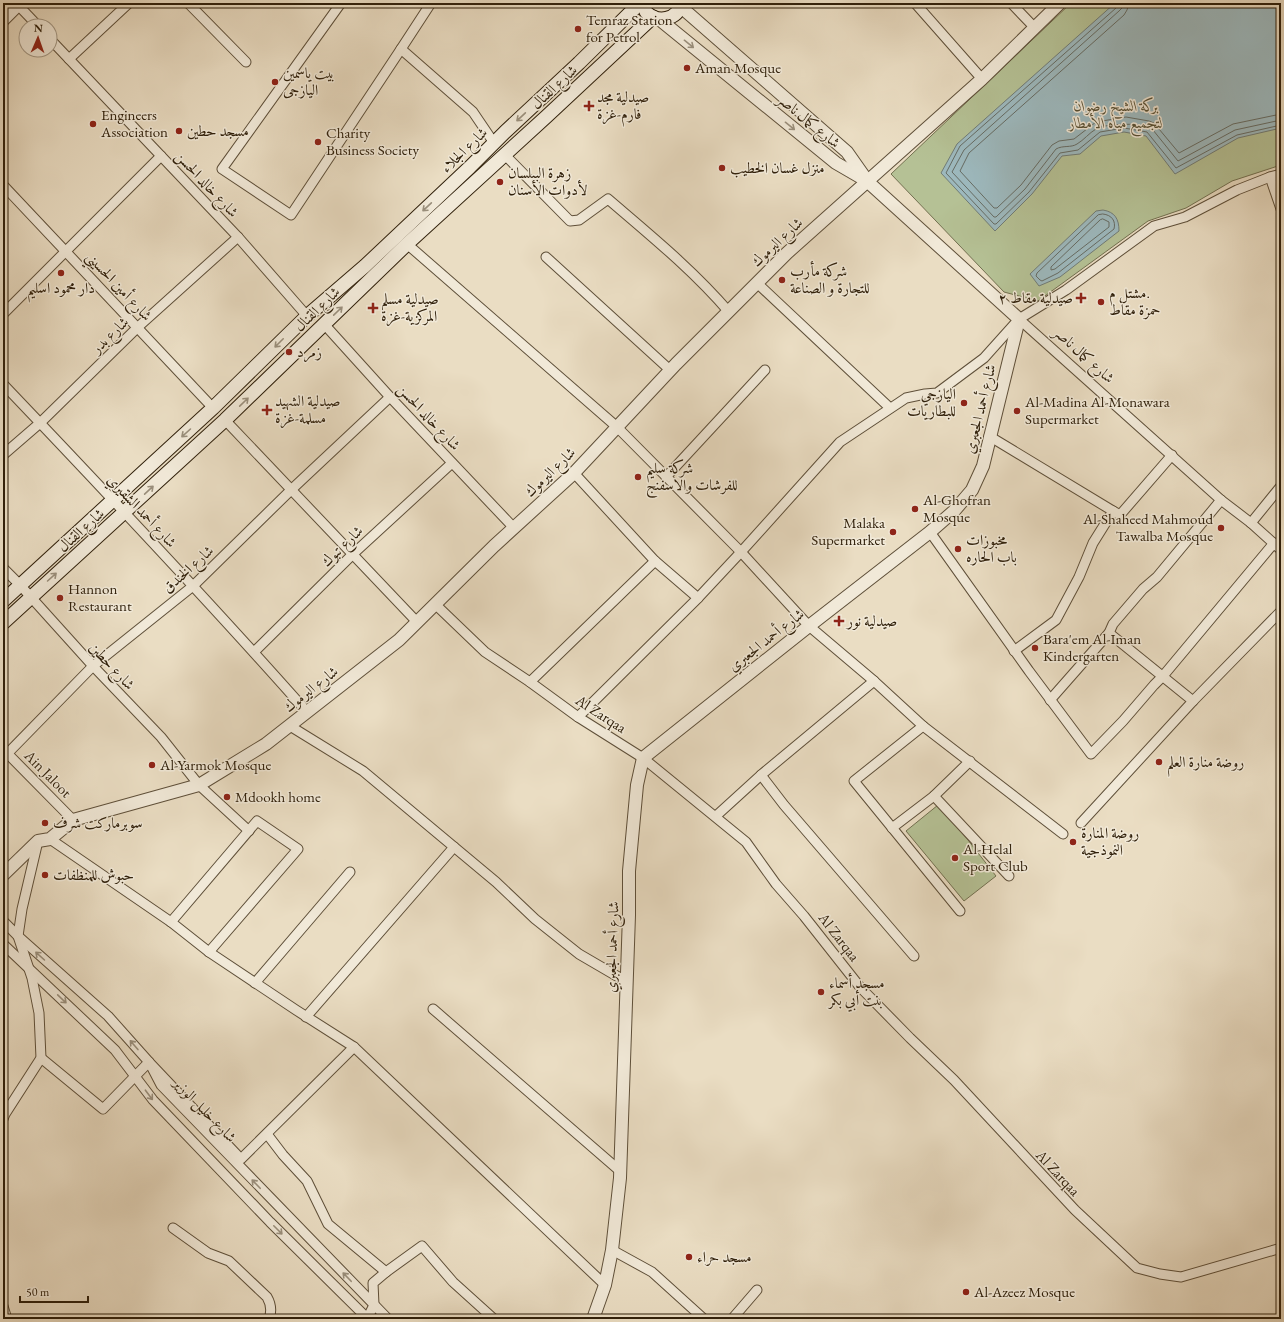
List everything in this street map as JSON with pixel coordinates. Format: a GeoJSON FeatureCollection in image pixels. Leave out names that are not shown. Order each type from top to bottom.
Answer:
{"type":"FeatureCollection","features":[{"type":"Feature","properties":{"kind":"main road"},"geometry":{"type":"LineString","coordinates":[[641,3],[647,13],[656,18],[666,19],[672,17],[682,5]]}},
{"type":"Feature","properties":{"kind":"main road","name":"شارع الجلاء"},"geometry":{"type":"LineString","coordinates":[[307,316],[365,266],[579,64],[641,3]]}},
{"type":"Feature","properties":{"kind":"main road","name":"شارع القنال"},"geometry":{"type":"LineString","coordinates":[[3,623],[225,420],[407,244],[656,18]]}},
{"type":"Feature","properties":{"kind":"main road","name":"شارع القنال"},"geometry":{"type":"LineString","coordinates":[[3,602],[214,408],[307,316]]}},
{"type":"Feature","properties":{"kind":"street"},"geometry":{"type":"LineString","coordinates":[[69,59],[129,3]]}},
{"type":"Feature","properties":{"kind":"street"},"geometry":{"type":"LineString","coordinates":[[188,3],[246,62]]}},
{"type":"Feature","properties":{"kind":"street"},"geometry":{"type":"LineString","coordinates":[[341,3],[222,169],[291,215],[431,3]]}},
{"type":"Feature","properties":{"kind":"street"},"geometry":{"type":"LineString","coordinates":[[915,3],[982,79]]}},
{"type":"Feature","properties":{"kind":"street"},"geometry":{"type":"LineString","coordinates":[[1011,3],[1034,27]]}},
{"type":"Feature","properties":{"kind":"street","name":"شارع اليرموك"},"geometry":{"type":"LineString","coordinates":[[50,839],[73,820],[199,784],[266,744],[399,640],[514,528],[574,473],[670,370],[788,253],[982,79],[1060,3]]}},
{"type":"Feature","properties":{"kind":"street"},"geometry":{"type":"LineString","coordinates":[[3,20],[18,4],[31,18]]}},
{"type":"Feature","properties":{"kind":"street","name":"شارع كمال ناصر"},"geometry":{"type":"LineString","coordinates":[[682,5],[847,152],[867,182]]}},
{"type":"Feature","properties":{"kind":"street","name":"شارع كمال ناصر"},"geometry":{"type":"LineString","coordinates":[[656,18],[836,164],[867,182],[1221,500],[1251,523],[1281,550]]}},
{"type":"Feature","properties":{"kind":"street","name":"شارع خالد الحسن"},"geometry":{"type":"LineString","coordinates":[[58,47],[238,237],[307,316]]}},
{"type":"Feature","properties":{"kind":"street"},"geometry":{"type":"LineString","coordinates":[[401,49],[473,112],[494,143]]}},
{"type":"Feature","properties":{"kind":"street"},"geometry":{"type":"LineString","coordinates":[[505,155],[570,220],[579,220],[608,199],[712,292],[729,312]]}},
{"type":"Feature","properties":{"kind":"street"},"geometry":{"type":"LineString","coordinates":[[3,314],[161,156]]}},
{"type":"Feature","properties":{"kind":"street"},"geometry":{"type":"LineString","coordinates":[[578,717],[698,598],[840,442],[906,398],[937,393],[984,358],[1019,319],[1066,290],[1154,226],[1185,217],[1237,190],[1281,174]]}},
{"type":"Feature","properties":{"kind":"street"},"geometry":{"type":"LineString","coordinates":[[1270,177],[1281,209]]}},
{"type":"Feature","properties":{"kind":"street","name":"شارع أمين الحسيني"},"geometry":{"type":"LineString","coordinates":[[3,185],[214,408]]}},
{"type":"Feature","properties":{"kind":"street","name":"شارع بدر"},"geometry":{"type":"LineString","coordinates":[[3,455],[40,423],[138,327],[238,237]]}},
{"type":"Feature","properties":{"kind":"street"},"geometry":{"type":"LineString","coordinates":[[407,244],[617,427],[741,552],[809,626],[924,726],[1063,834]]}},
{"type":"Feature","properties":{"kind":"street"},"geometry":{"type":"LineString","coordinates":[[546,257],[670,370]]}},
{"type":"Feature","properties":{"kind":"street"},"geometry":{"type":"LineString","coordinates":[[757,283],[890,408]]}},
{"type":"Feature","properties":{"kind":"street","name":"شارع أحمد الجعبري"},"geometry":{"type":"LineString","coordinates":[[593,1319],[604,1285],[612,1250],[620,1171],[629,916],[629,871],[637,785],[643,758],[930,532],[954,511],[972,490],[982,466],[1019,319]]}},
{"type":"Feature","properties":{"kind":"street","name":"شارع خالد الحسن"},"geometry":{"type":"LineString","coordinates":[[324,324],[390,397],[514,528]]}},
{"type":"Feature","properties":{"kind":"street"},"geometry":{"type":"LineString","coordinates":[[666,477],[765,370]]}},
{"type":"Feature","properties":{"kind":"street","name":"شارع أحمد الشقيري"},"geometry":{"type":"LineString","coordinates":[[3,384],[193,586],[307,712]]}},
{"type":"Feature","properties":{"kind":"street","name":"شارع الخندق"},"geometry":{"type":"LineString","coordinates":[[5,753],[93,666],[193,586],[390,397]]}},
{"type":"Feature","properties":{"kind":"street"},"geometry":{"type":"LineString","coordinates":[[225,420],[417,622]]}},
{"type":"Feature","properties":{"kind":"street"},"geometry":{"type":"LineString","coordinates":[[989,436],[1120,515],[1172,455]]}},
{"type":"Feature","properties":{"kind":"street","name":"شارع تبوك"},"geometry":{"type":"LineString","coordinates":[[254,652],[353,554],[452,463]]}},
{"type":"Feature","properties":{"kind":"street"},"geometry":{"type":"LineString","coordinates":[[574,473],[655,561],[698,598]]}},
{"type":"Feature","properties":{"kind":"street"},"geometry":{"type":"LineString","coordinates":[[1251,523],[1281,486]]}},
{"type":"Feature","properties":{"kind":"street"},"geometry":{"type":"LineString","coordinates":[[1050,700],[1109,633],[1113,624],[1138,595],[1157,577],[1221,500]]}},
{"type":"Feature","properties":{"kind":"street"},"geometry":{"type":"LineString","coordinates":[[1014,651],[1056,620],[1079,577],[1093,543],[1113,511]]}},
{"type":"Feature","properties":{"kind":"street"},"geometry":{"type":"LineString","coordinates":[[930,532],[1014,651],[1091,754],[1163,676],[1274,543]]}},
{"type":"Feature","properties":{"kind":"street"},"geometry":{"type":"LineString","coordinates":[[530,682],[655,561]]}},
{"type":"Feature","properties":{"kind":"street","name":"شارع حطين"},"geometry":{"type":"LineString","coordinates":[[3,568],[161,737],[199,784],[248,831]]}},
{"type":"Feature","properties":{"kind":"street","name":"Al Zarqaa"},"geometry":{"type":"LineString","coordinates":[[435,604],[485,652],[578,717],[643,758],[746,842],[776,884],[804,916],[860,987],[954,1080],[1074,1210],[1137,1268],[1160,1274],[1181,1277],[1281,1248]]}},
{"type":"Feature","properties":{"kind":"street"},"geometry":{"type":"LineString","coordinates":[[1081,823],[1193,701],[1281,611]]}},
{"type":"Feature","properties":{"kind":"street"},"geometry":{"type":"LineString","coordinates":[[1109,633],[1193,701]]}},
{"type":"Feature","properties":{"kind":"street"},"geometry":{"type":"LineString","coordinates":[[716,816],[761,775],[874,681]]}},
{"type":"Feature","properties":{"kind":"street"},"geometry":{"type":"LineString","coordinates":[[290,726],[363,771],[496,882],[535,919],[574,949],[627,982]]}},
{"type":"Feature","properties":{"kind":"street"},"geometry":{"type":"LineString","coordinates":[[924,726],[854,781],[960,912]]}},
{"type":"Feature","properties":{"kind":"street","name":"Ain Jaloot"},"geometry":{"type":"LineString","coordinates":[[5,753],[73,820]]}},
{"type":"Feature","properties":{"kind":"street"},"geometry":{"type":"LineString","coordinates":[[892,828],[934,796],[970,761]]}},
{"type":"Feature","properties":{"kind":"street"},"geometry":{"type":"LineString","coordinates":[[761,775],[784,805],[914,956]]}},
{"type":"Feature","properties":{"kind":"street"},"geometry":{"type":"LineString","coordinates":[[934,796],[1009,876]]}},
{"type":"Feature","properties":{"kind":"street"},"geometry":{"type":"LineString","coordinates":[[171,922],[257,821],[298,849],[209,952]]}},
{"type":"Feature","properties":{"kind":"street"},"geometry":{"type":"LineString","coordinates":[[3,875],[38,841],[50,839],[171,922],[209,952],[306,1017],[354,1047],[604,1285]]}},
{"type":"Feature","properties":{"kind":"street"},"geometry":{"type":"LineString","coordinates":[[3,1119],[9,1107],[41,1058],[39,1013],[32,978],[18,936],[22,909],[38,841]]}},
{"type":"Feature","properties":{"kind":"street"},"geometry":{"type":"LineString","coordinates":[[306,1017],[454,847]]}},
{"type":"Feature","properties":{"kind":"street"},"geometry":{"type":"LineString","coordinates":[[255,983],[350,872]]}},
{"type":"Feature","properties":{"kind":"street","name":"شارع خليل الوزير"},"geometry":{"type":"LineString","coordinates":[[3,921],[108,1016],[148,1062],[161,1085],[388,1319]]}},
{"type":"Feature","properties":{"kind":"street","name":"شارع خليل الوزير"},"geometry":{"type":"LineString","coordinates":[[3,944],[115,1050],[153,1100],[270,1222],[368,1319]]}},
{"type":"Feature","properties":{"kind":"street"},"geometry":{"type":"LineString","coordinates":[[433,1009],[620,1171]]}},
{"type":"Feature","properties":{"kind":"street"},"geometry":{"type":"LineString","coordinates":[[41,1058],[103,1109],[148,1062],[242,1159],[354,1047]]}},
{"type":"Feature","properties":{"kind":"street"},"geometry":{"type":"LineString","coordinates":[[267,1134],[283,1155],[307,1181],[328,1224],[386,1272]]}},
{"type":"Feature","properties":{"kind":"street"},"geometry":{"type":"LineString","coordinates":[[174,1228],[208,1253],[229,1261],[267,1297],[271,1303],[269,1319]]}},
{"type":"Feature","properties":{"kind":"street"},"geometry":{"type":"LineString","coordinates":[[368,1319],[374,1305],[373,1283],[422,1246],[453,1282],[494,1319]]}},
{"type":"Feature","properties":{"kind":"street"},"geometry":{"type":"LineString","coordinates":[[612,1250],[652,1272],[704,1319]]}},
{"type":"Feature","properties":{"kind":"street"},"geometry":{"type":"LineString","coordinates":[[732,1319],[757,1290]]}},
{"type":"Feature","properties":{"kind":"green space","name":"بركة الشيخ رضوان لتجميع مياه الأمطار"},"geometry":{"type":"Polygon","coordinates":[[[1071,3],[1281,3],[1281,165],[1232,181],[1186,208],[1148,221],[1038,301],[1004,292],[891,174],[1071,3]]]}},
{"type":"Feature","properties":{"kind":"green space","name":"Al-Helal Sport Club"},"geometry":{"type":"Polygon","coordinates":[[[938,805],[996,876],[964,901],[906,831],[938,805]]]}},
{"type":"Feature","properties":{"kind":"water","name":"بركة الشيخ رضوان لتجميع مياه الأمطار"},"geometry":{"type":"Polygon","coordinates":[[[1115,3],[1281,3],[1281,128],[1238,138],[1175,174],[1146,136],[1124,132],[1101,136],[1080,154],[1062,156],[1032,194],[995,231],[941,173],[957,144],[1115,3]]]}},
{"type":"Feature","properties":{"kind":"water"},"geometry":{"type":"Polygon","coordinates":[[[1103,210],[1111,212],[1116,217],[1119,231],[1060,277],[1039,286],[1030,274],[1096,211],[1103,210]]]}},
{"type":"Feature","properties":{"kind":"place","name":"Temraz Station for Petrol"},"geometry":{"type":"Point","coordinates":[578,29]}},
{"type":"Feature","properties":{"kind":"place","name":"Aman Mosque"},"geometry":{"type":"Point","coordinates":[687,68]}},
{"type":"Feature","properties":{"kind":"place","name":"بيت ياسمين اليازجى"},"geometry":{"type":"Point","coordinates":[275,82]}},
{"type":"Feature","properties":{"kind":"place","name":"صيدلية مجد فارم-غزة"},"geometry":{"type":"Point","coordinates":[589,106]}},
{"type":"Feature","properties":{"kind":"place","name":"Engineers Association"},"geometry":{"type":"Point","coordinates":[93,124]}},
{"type":"Feature","properties":{"kind":"place","name":"مسجد حطين"},"geometry":{"type":"Point","coordinates":[179,131]}},
{"type":"Feature","properties":{"kind":"place","name":"Charity Business Society"},"geometry":{"type":"Point","coordinates":[318,142]}},
{"type":"Feature","properties":{"kind":"place","name":"منزل غسان الخطيب"},"geometry":{"type":"Point","coordinates":[722,168]}},
{"type":"Feature","properties":{"kind":"place","name":"زهرة البيلسان لأدوات الأسنان"},"geometry":{"type":"Point","coordinates":[500,182]}},
{"type":"Feature","properties":{"kind":"place","name":"دار محمود اسليم"},"geometry":{"type":"Point","coordinates":[61,273]}},
{"type":"Feature","properties":{"kind":"place","name":"شركة مأرب للتجارة و الصناعة"},"geometry":{"type":"Point","coordinates":[782,280]}},
{"type":"Feature","properties":{"kind":"place","name":"صيدلية مقاط ٢"},"geometry":{"type":"Point","coordinates":[1081,298]}},
{"type":"Feature","properties":{"kind":"place","name":"مشتل م. حمزة مقاط"},"geometry":{"type":"Point","coordinates":[1101,302]}},
{"type":"Feature","properties":{"kind":"place","name":"صيدلية مسلم المركزية-غزة"},"geometry":{"type":"Point","coordinates":[373,308]}},
{"type":"Feature","properties":{"kind":"place","name":"زمرد"},"geometry":{"type":"Point","coordinates":[289,352]}},
{"type":"Feature","properties":{"kind":"place","name":"اليازجي للبطاريات"},"geometry":{"type":"Point","coordinates":[964,403]}},
{"type":"Feature","properties":{"kind":"place","name":"صيدلية الشهيد مسلمة-غزة"},"geometry":{"type":"Point","coordinates":[267,410]}},
{"type":"Feature","properties":{"kind":"place","name":"Al-Madina Al-Monawara Supermarket"},"geometry":{"type":"Point","coordinates":[1017,411]}},
{"type":"Feature","properties":{"kind":"place","name":"شركة سليم للفرشات والاسفنج"},"geometry":{"type":"Point","coordinates":[638,477]}},
{"type":"Feature","properties":{"kind":"place","name":"Al-Ghofran Mosque"},"geometry":{"type":"Point","coordinates":[915,509]}},
{"type":"Feature","properties":{"kind":"place","name":"Al-Shaheed Mahmoud Tawalba Mosque"},"geometry":{"type":"Point","coordinates":[1221,528]}},
{"type":"Feature","properties":{"kind":"place","name":"Malaka Supermarket"},"geometry":{"type":"Point","coordinates":[893,532]}},
{"type":"Feature","properties":{"kind":"place","name":"مخبوزات باب الحاره"},"geometry":{"type":"Point","coordinates":[958,549]}},
{"type":"Feature","properties":{"kind":"place","name":"Hannon Restaurant"},"geometry":{"type":"Point","coordinates":[60,598]}},
{"type":"Feature","properties":{"kind":"place","name":"صيدلية نور"},"geometry":{"type":"Point","coordinates":[839,621]}},
{"type":"Feature","properties":{"kind":"place","name":"Bara'em Al-Iman Kindergarten"},"geometry":{"type":"Point","coordinates":[1035,648]}},
{"type":"Feature","properties":{"kind":"place","name":"روضة منارة العلم"},"geometry":{"type":"Point","coordinates":[1159,762]}},
{"type":"Feature","properties":{"kind":"place","name":"Al-Yarmok Mosque"},"geometry":{"type":"Point","coordinates":[152,765]}},
{"type":"Feature","properties":{"kind":"place","name":"Mdookh home"},"geometry":{"type":"Point","coordinates":[227,797]}},
{"type":"Feature","properties":{"kind":"place","name":"سوبرماركت شرف"},"geometry":{"type":"Point","coordinates":[45,823]}},
{"type":"Feature","properties":{"kind":"place","name":"روضة المنارة النموذجية"},"geometry":{"type":"Point","coordinates":[1073,842]}},
{"type":"Feature","properties":{"kind":"place","name":"Al-Helal Sport Club"},"geometry":{"type":"Point","coordinates":[955,858]}},
{"type":"Feature","properties":{"kind":"place","name":"حبوش للمنظفات"},"geometry":{"type":"Point","coordinates":[45,875]}},
{"type":"Feature","properties":{"kind":"place","name":"مسجد أسماء بنت أبي بكر"},"geometry":{"type":"Point","coordinates":[821,992]}},
{"type":"Feature","properties":{"kind":"place","name":"مسجد حراء"},"geometry":{"type":"Point","coordinates":[689,1257]}},
{"type":"Feature","properties":{"kind":"place","name":"Al-Azeez Mosque"},"geometry":{"type":"Point","coordinates":[966,1292]}}]}
